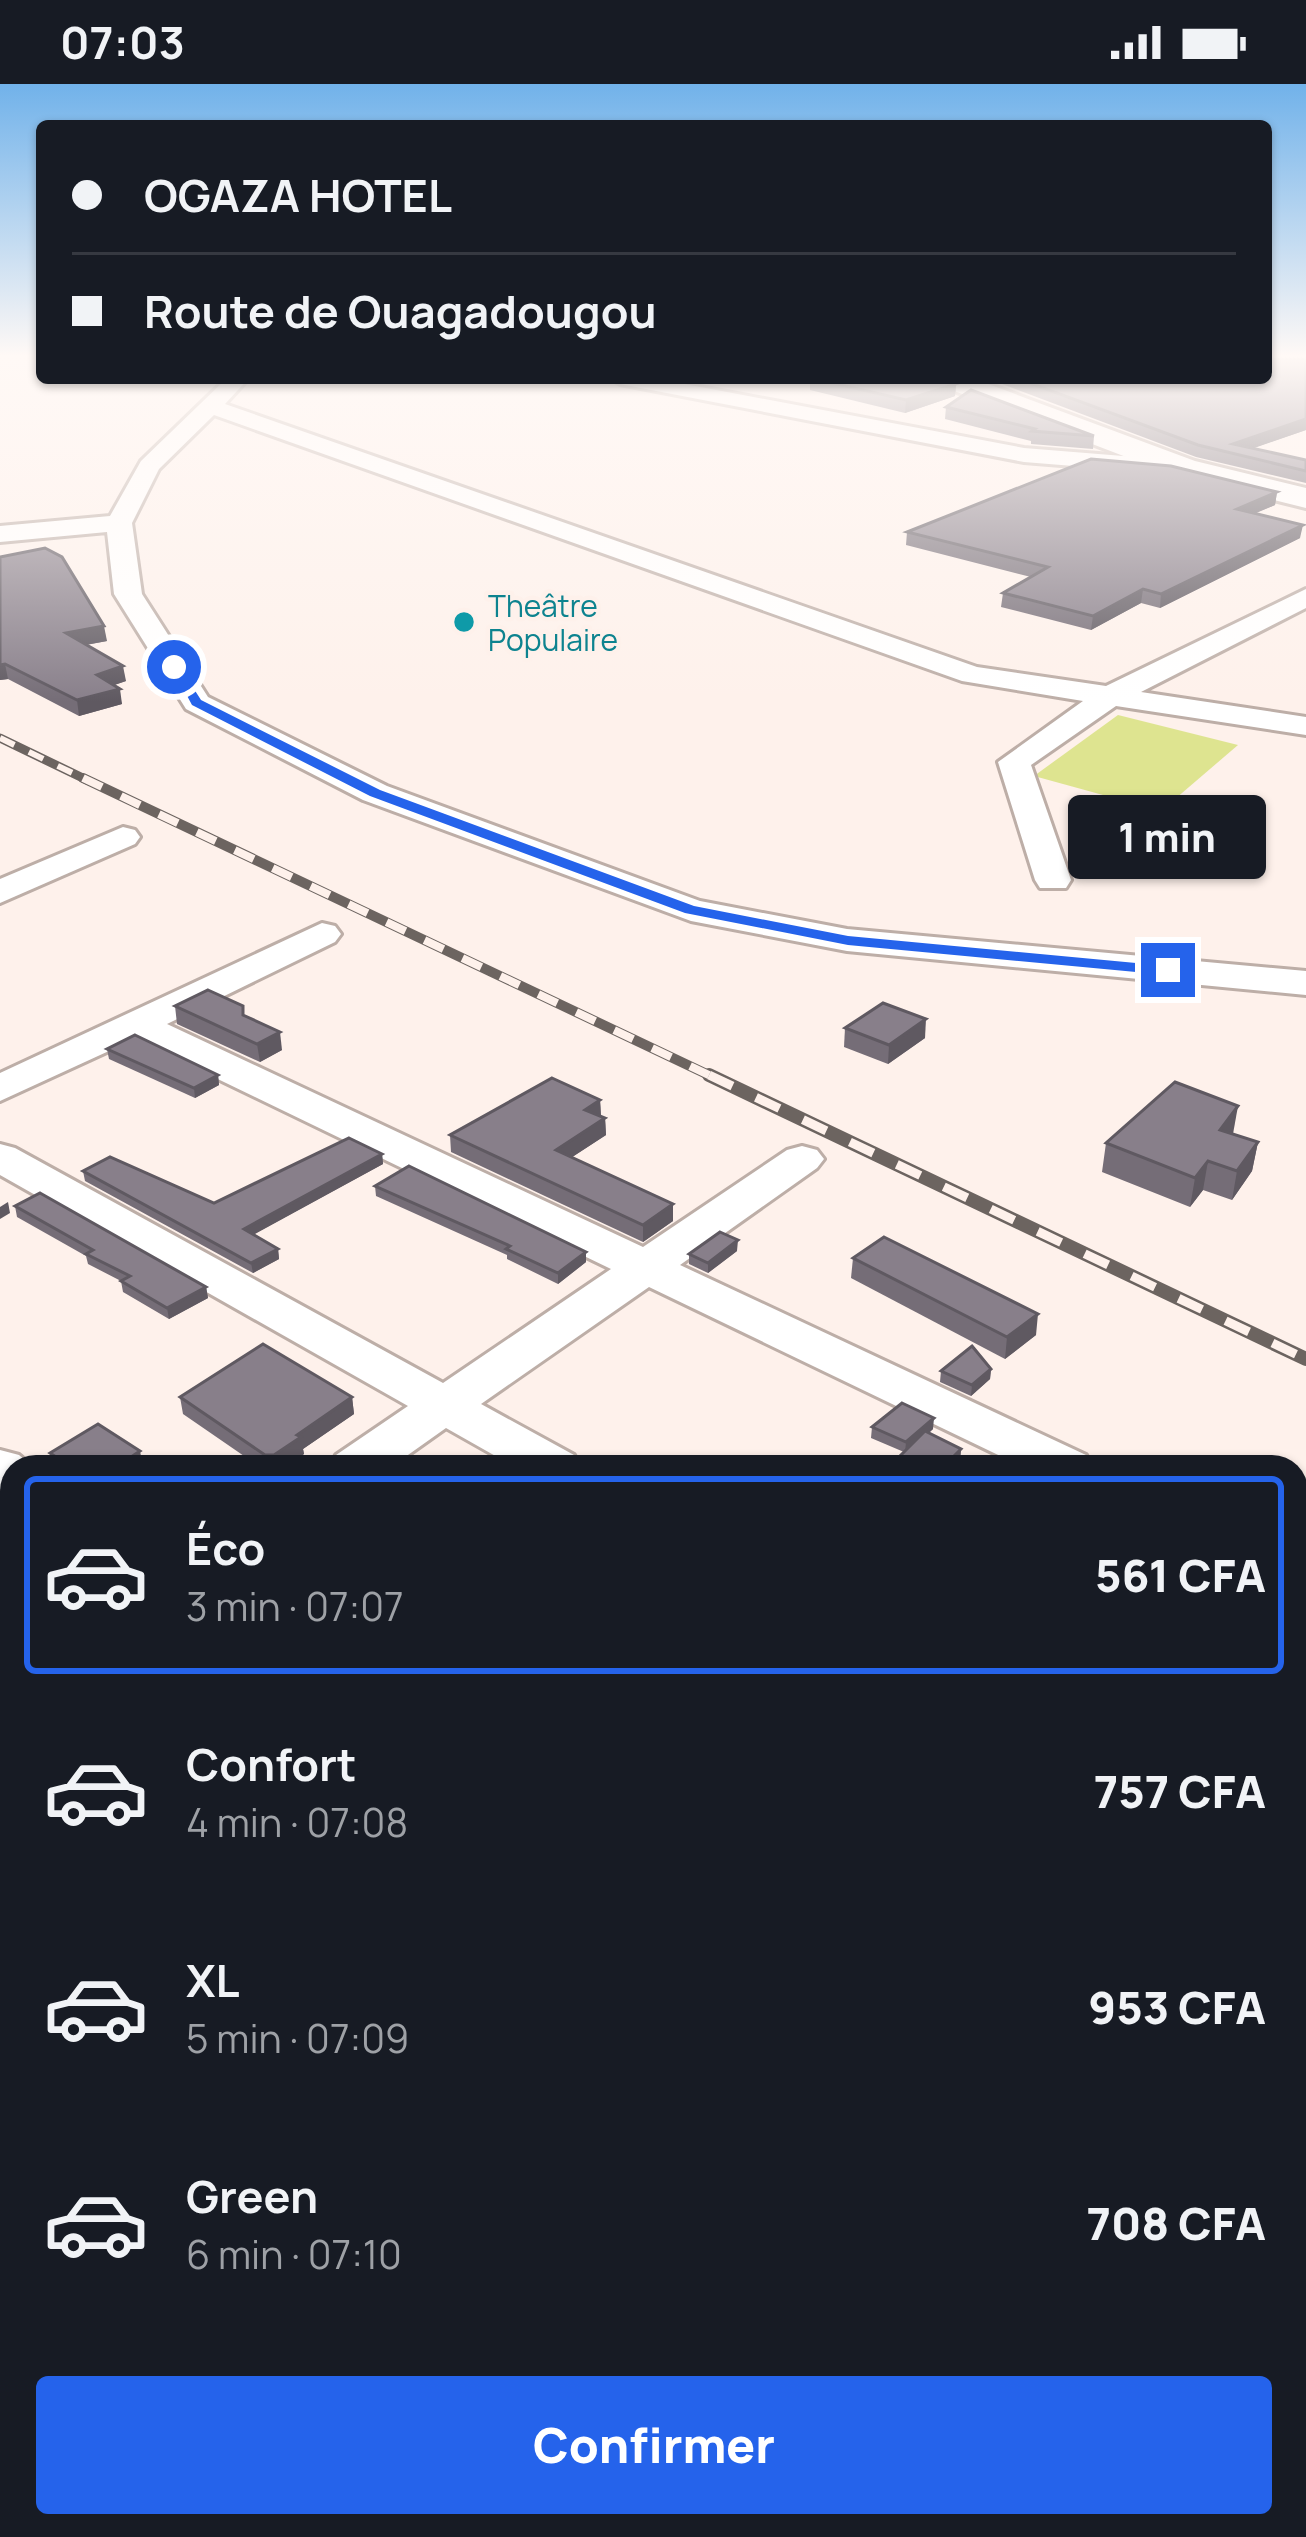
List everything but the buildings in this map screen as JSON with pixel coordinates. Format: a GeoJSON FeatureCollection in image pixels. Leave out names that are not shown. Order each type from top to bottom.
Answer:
{"type":"FeatureCollection","features":[{"type":"Feature","properties":{"kind":"main road"},"geometry":{"type":"LineString","coordinates":[[1206,473],[1306,498]]}},
{"type":"Feature","properties":{"kind":"street"},"geometry":{"type":"LineString","coordinates":[[145,473],[119,523],[128,594],[197,703],[375,793],[691,910],[737,922],[848,940],[1306,983]]}},
{"type":"Feature","properties":{"kind":"street"},"geometry":{"type":"LineString","coordinates":[[401,473],[972,675],[1306,726]]}},
{"type":"Feature","properties":{"kind":"street"},"geometry":{"type":"LineString","coordinates":[[0,534],[119,523]]}},
{"type":"Feature","properties":{"kind":"street"},"geometry":{"type":"LineString","coordinates":[[1053,880],[1014,762],[1110,696],[1306,597]]}},
{"type":"Feature","properties":{"kind":"street"},"geometry":{"type":"LineString","coordinates":[[0,892],[123,837]]}},
{"type":"Feature","properties":{"kind":"street"},"geometry":{"type":"LineString","coordinates":[[0,1089],[322,934]]}},
{"type":"Feature","properties":{"kind":"street"},"geometry":{"type":"LineString","coordinates":[[135,1024],[1042,1455]]}},
{"type":"Feature","properties":{"kind":"street"},"geometry":{"type":"LineString","coordinates":[[0,1157],[534,1455]]}},
{"type":"Feature","properties":{"kind":"street"},"geometry":{"type":"LineString","coordinates":[[372,1455],[802,1159]]}},
{"type":"Feature","properties":{"kind":"green space"},"geometry":{"type":"Polygon","coordinates":[[[1118,715],[1238,745],[1161,811],[1034,776],[1118,715]]]}},
{"type":"Feature","properties":{"kind":"railway"},"geometry":{"type":"LineString","coordinates":[[0,738],[89,781]]}},
{"type":"Feature","properties":{"kind":"railway"},"geometry":{"type":"LineString","coordinates":[[83,778],[715,1078]]}},
{"type":"Feature","properties":{"kind":"railway"},"geometry":{"type":"LineString","coordinates":[[709,1075],[1306,1359]]}},
{"type":"Feature","properties":{"kind":"place","name":"Theâtre Populaire"},"geometry":{"type":"Point","coordinates":[464,622]}},
{"type":"Feature","properties":{"kind":"route"},"geometry":{"type":"LineString","coordinates":[[174,667],[197,703],[375,793],[691,910],[848,940],[1168,970]]}}]}
